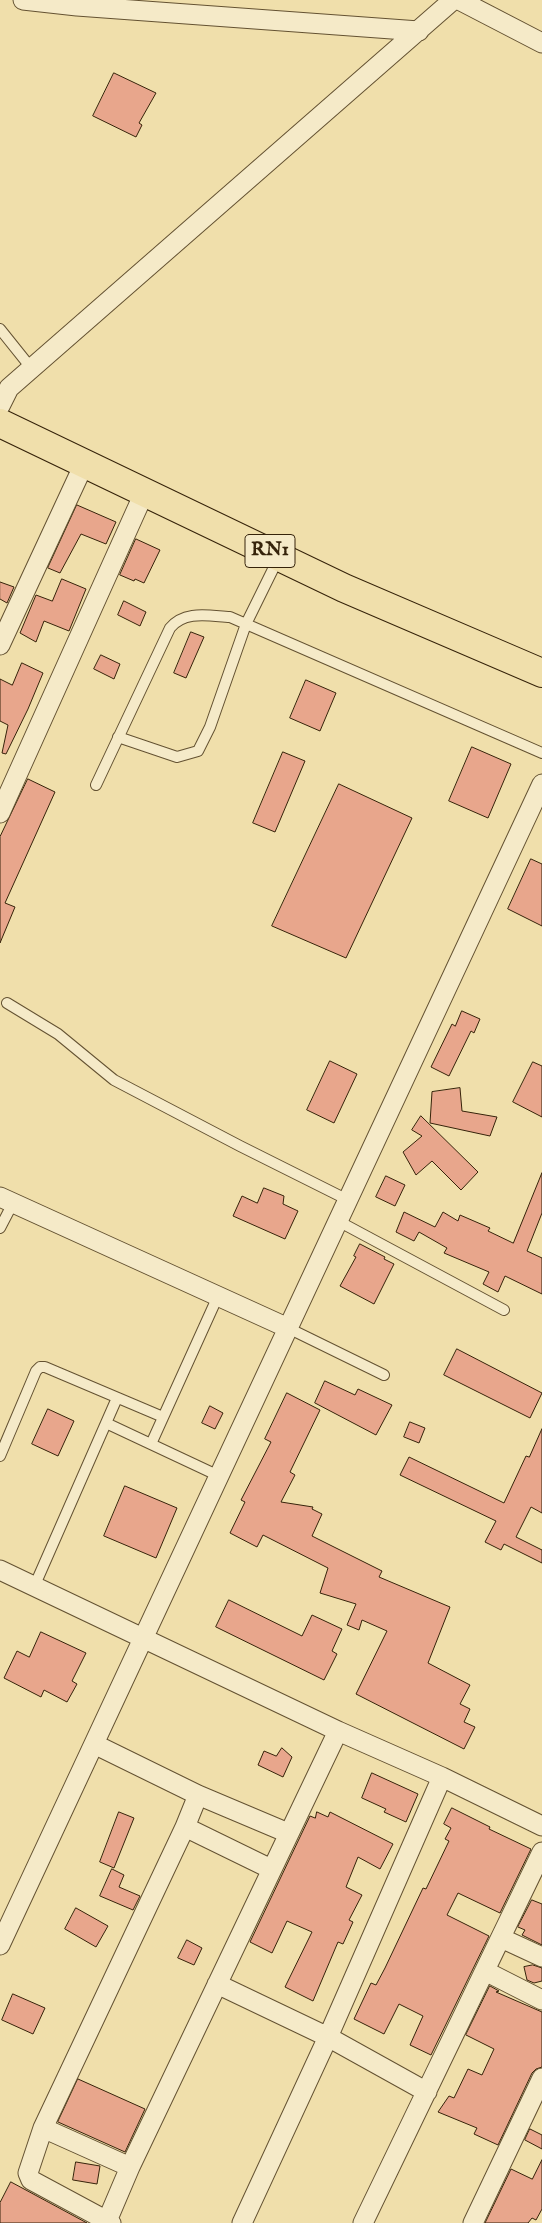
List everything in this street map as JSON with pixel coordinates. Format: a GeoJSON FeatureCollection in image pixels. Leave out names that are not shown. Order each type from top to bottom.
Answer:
{"type":"FeatureCollection","features":[{"type":"Feature","properties":{"kind":"highway","name":"RN1"},"geometry":{"type":"LineString","coordinates":[[0,423],[344,588],[542,673]]}},
{"type":"Feature","properties":{"kind":"street"},"geometry":{"type":"LineString","coordinates":[[23,0],[77,6],[419,31]]}},
{"type":"Feature","properties":{"kind":"street"},"geometry":{"type":"LineString","coordinates":[[0,406],[5,386],[32,369],[453,0]]}},
{"type":"Feature","properties":{"kind":"street"},"geometry":{"type":"LineString","coordinates":[[459,0],[542,43]]}},
{"type":"Feature","properties":{"kind":"street"},"geometry":{"type":"LineString","coordinates":[[0,645],[84,462]]}},
{"type":"Feature","properties":{"kind":"street"},"geometry":{"type":"LineString","coordinates":[[0,813],[145,491]]}},
{"type":"Feature","properties":{"kind":"street"},"geometry":{"type":"LineString","coordinates":[[0,1945],[542,784]]}},
{"type":"Feature","properties":{"kind":"street"},"geometry":{"type":"LineString","coordinates":[[6,1200],[288,1328]]}},
{"type":"Feature","properties":{"kind":"street"},"geometry":{"type":"LineString","coordinates":[[0,1570],[338,1731],[442,1777],[542,1826]]}},
{"type":"Feature","properties":{"kind":"street"},"geometry":{"type":"LineString","coordinates":[[198,1795],[185,1827],[43,2128],[29,2169],[29,2178],[109,2222],[130,2167],[338,1731]]}},
{"type":"Feature","properties":{"kind":"street"},"geometry":{"type":"LineString","coordinates":[[94,1744],[198,1795],[288,1833]]}},
{"type":"Feature","properties":{"kind":"street"},"geometry":{"type":"LineString","coordinates":[[242,2223],[328,2037],[442,1777]]}},
{"type":"Feature","properties":{"kind":"street"},"geometry":{"type":"LineString","coordinates":[[185,1827],[271,1869]]}},
{"type":"Feature","properties":{"kind":"street"},"geometry":{"type":"LineString","coordinates":[[363,2223],[542,1852]]}},
{"type":"Feature","properties":{"kind":"street"},"geometry":{"type":"LineString","coordinates":[[501,1938],[542,1957]]}},
{"type":"Feature","properties":{"kind":"street"},"geometry":{"type":"LineString","coordinates":[[485,1971],[542,2000]]}},
{"type":"Feature","properties":{"kind":"street"},"geometry":{"type":"LineString","coordinates":[[216,1984],[328,2037],[427,2092]]}},
{"type":"Feature","properties":{"kind":"street"},"geometry":{"type":"LineString","coordinates":[[473,2223],[542,2078]]}},
{"type":"Feature","properties":{"kind":"street"},"geometry":{"type":"LineString","coordinates":[[43,2128],[130,2167]]}},
{"type":"Feature","properties":{"kind":"lane"},"geometry":{"type":"LineString","coordinates":[[0,330],[32,369]]}},
{"type":"Feature","properties":{"kind":"lane"},"geometry":{"type":"LineString","coordinates":[[118,737],[177,756],[198,751],[210,727],[246,624],[280,556]]}},
{"type":"Feature","properties":{"kind":"lane"},"geometry":{"type":"LineString","coordinates":[[96,785],[170,628],[176,620],[185,616],[230,617],[542,753]]}},
{"type":"Feature","properties":{"kind":"lane"},"geometry":{"type":"LineString","coordinates":[[7,1003],[58,1034],[114,1080],[348,1200]]}},
{"type":"Feature","properties":{"kind":"lane"},"geometry":{"type":"LineString","coordinates":[[0,1228],[6,1200]]}},
{"type":"Feature","properties":{"kind":"lane"},"geometry":{"type":"LineString","coordinates":[[338,1221],[504,1310]]}},
{"type":"Feature","properties":{"kind":"lane"},"geometry":{"type":"LineString","coordinates":[[151,1444],[218,1296]]}},
{"type":"Feature","properties":{"kind":"lane"},"geometry":{"type":"LineString","coordinates":[[288,1328],[384,1375]]}},
{"type":"Feature","properties":{"kind":"lane"},"geometry":{"type":"LineString","coordinates":[[0,1456],[36,1371],[40,1367],[45,1367],[163,1417]]}},
{"type":"Feature","properties":{"kind":"lane"},"geometry":{"type":"LineString","coordinates":[[34,1587],[117,1398]]}},
{"type":"Feature","properties":{"kind":"lane"},"geometry":{"type":"LineString","coordinates":[[106,1423],[219,1476]]}},
{"type":"Feature","properties":{"kind":"building"},"geometry":{"type":"Polygon","coordinates":[[[114,73],[156,93],[139,123],[142,125],[136,137],[93,116],[114,73]]]}},
{"type":"Feature","properties":{"kind":"building"},"geometry":{"type":"Polygon","coordinates":[[[77,505],[116,522],[106,544],[81,534],[60,573],[48,568],[77,505]]]}},
{"type":"Feature","properties":{"kind":"building"},"geometry":{"type":"Polygon","coordinates":[[[136,539],[160,550],[144,583],[120,575],[136,539]]]}},
{"type":"Feature","properties":{"kind":"building"},"geometry":{"type":"Polygon","coordinates":[[[62,579],[86,589],[69,631],[44,621],[36,642],[20,633],[36,595],[52,601],[62,579]]]}},
{"type":"Feature","properties":{"kind":"building"},"geometry":{"type":"Polygon","coordinates":[[[0,582],[14,587],[7,603],[0,599],[0,582]]]}},
{"type":"Feature","properties":{"kind":"building"},"geometry":{"type":"Polygon","coordinates":[[[124,601],[146,612],[140,626],[118,615],[124,601]]]}},
{"type":"Feature","properties":{"kind":"building"},"geometry":{"type":"Polygon","coordinates":[[[191,632],[204,637],[186,678],[174,673],[191,632]]]}},
{"type":"Feature","properties":{"kind":"building"},"geometry":{"type":"Polygon","coordinates":[[[101,655],[120,664],[114,679],[94,669],[101,655]]]}},
{"type":"Feature","properties":{"kind":"building"},"geometry":{"type":"Polygon","coordinates":[[[22,663],[43,673],[6,754],[2,753],[8,725],[0,721],[0,679],[12,685],[22,663]]]}},
{"type":"Feature","properties":{"kind":"building"},"geometry":{"type":"Polygon","coordinates":[[[306,680],[336,693],[320,731],[290,718],[306,680]]]}},
{"type":"Feature","properties":{"kind":"building"},"geometry":{"type":"Polygon","coordinates":[[[472,747],[511,764],[488,818],[449,801],[472,747]]]}},
{"type":"Feature","properties":{"kind":"building"},"geometry":{"type":"Polygon","coordinates":[[[283,752],[305,761],[275,832],[253,823],[283,752]]]}},
{"type":"Feature","properties":{"kind":"building"},"geometry":{"type":"Polygon","coordinates":[[[28,779],[55,792],[5,903],[15,907],[0,943],[0,837],[28,779]]]}},
{"type":"Feature","properties":{"kind":"building"},"geometry":{"type":"Polygon","coordinates":[[[339,784],[412,818],[346,958],[272,926],[339,784]]]}},
{"type":"Feature","properties":{"kind":"building"},"geometry":{"type":"Polygon","coordinates":[[[531,859],[542,864],[542,926],[508,909],[531,859]]]}},
{"type":"Feature","properties":{"kind":"building"},"geometry":{"type":"Polygon","coordinates":[[[462,1011],[480,1019],[474,1033],[471,1031],[449,1076],[431,1067],[452,1024],[455,1026],[462,1011]]]}},
{"type":"Feature","properties":{"kind":"building"},"geometry":{"type":"Polygon","coordinates":[[[330,1061],[357,1074],[334,1123],[307,1110],[330,1061]]]}},
{"type":"Feature","properties":{"kind":"building"},"geometry":{"type":"Polygon","coordinates":[[[533,1062],[542,1066],[542,1117],[513,1102],[533,1062]]]}},
{"type":"Feature","properties":{"kind":"building"},"geometry":{"type":"Polygon","coordinates":[[[460,1088],[462,1111],[497,1117],[490,1136],[430,1123],[432,1092],[460,1088]]]}},
{"type":"Feature","properties":{"kind":"building"},"geometry":{"type":"Polygon","coordinates":[[[421,1116],[478,1172],[461,1190],[432,1161],[416,1175],[403,1152],[422,1136],[412,1130],[421,1116]]]}},
{"type":"Feature","properties":{"kind":"building"},"geometry":{"type":"Polygon","coordinates":[[[542,1173],[542,1213],[527,1251],[542,1258],[542,1294],[505,1276],[498,1292],[483,1284],[489,1272],[444,1253],[447,1248],[419,1232],[414,1241],[396,1232],[404,1212],[435,1227],[443,1212],[458,1221],[460,1215],[490,1228],[488,1231],[513,1243],[542,1173]]]}},
{"type":"Feature","properties":{"kind":"building"},"geometry":{"type":"Polygon","coordinates":[[[386,1176],[405,1185],[395,1206],[376,1197],[386,1176]]]}},
{"type":"Feature","properties":{"kind":"building"},"geometry":{"type":"Polygon","coordinates":[[[264,1188],[284,1196],[283,1204],[298,1211],[285,1239],[233,1216],[242,1196],[257,1203],[264,1188]]]}},
{"type":"Feature","properties":{"kind":"building"},"geometry":{"type":"Polygon","coordinates":[[[360,1244],[394,1264],[374,1304],[340,1286],[356,1257],[354,1256],[360,1244]]]}},
{"type":"Feature","properties":{"kind":"building"},"geometry":{"type":"Polygon","coordinates":[[[457,1349],[542,1393],[530,1418],[444,1375],[457,1349]]]}},
{"type":"Feature","properties":{"kind":"building"},"geometry":{"type":"Polygon","coordinates":[[[325,1381],[355,1395],[358,1389],[392,1405],[376,1435],[315,1403],[325,1381]]]}},
{"type":"Feature","properties":{"kind":"building"},"geometry":{"type":"Polygon","coordinates":[[[287,1393],[320,1410],[290,1472],[295,1475],[281,1502],[313,1507],[312,1509],[322,1514],[312,1536],[382,1571],[379,1577],[450,1607],[428,1663],[470,1685],[460,1704],[470,1709],[464,1722],[475,1727],[464,1749],[356,1694],[387,1631],[362,1620],[359,1630],[347,1625],[356,1604],[320,1593],[328,1568],[263,1535],[257,1547],[230,1533],[245,1502],[241,1500],[271,1442],[265,1439],[287,1393]]]}},
{"type":"Feature","properties":{"kind":"building"},"geometry":{"type":"Polygon","coordinates":[[[210,1406],[223,1413],[215,1429],[202,1423],[210,1406]]]}},
{"type":"Feature","properties":{"kind":"building"},"geometry":{"type":"Polygon","coordinates":[[[48,1409],[74,1421],[58,1456],[32,1444],[48,1409]]]}},
{"type":"Feature","properties":{"kind":"building"},"geometry":{"type":"Polygon","coordinates":[[[410,1422],[425,1428],[419,1443],[404,1437],[410,1422]]]}},
{"type":"Feature","properties":{"kind":"building"},"geometry":{"type":"Polygon","coordinates":[[[542,1429],[542,1513],[531,1507],[516,1537],[542,1550],[542,1563],[504,1544],[501,1550],[485,1542],[496,1521],[400,1475],[409,1457],[504,1503],[526,1456],[529,1457],[542,1429]]]}},
{"type":"Feature","properties":{"kind":"building"},"geometry":{"type":"Polygon","coordinates":[[[125,1486],[177,1508],[156,1558],[104,1536],[125,1486]]]}},
{"type":"Feature","properties":{"kind":"building"},"geometry":{"type":"Polygon","coordinates":[[[229,1600],[302,1636],[312,1615],[342,1629],[332,1651],[337,1654],[324,1680],[216,1627],[229,1600]]]}},
{"type":"Feature","properties":{"kind":"building"},"geometry":{"type":"Polygon","coordinates":[[[41,1632],[86,1653],[72,1681],[77,1684],[67,1702],[44,1690],[41,1697],[4,1678],[17,1651],[29,1657],[41,1632]]]}},
{"type":"Feature","properties":{"kind":"building"},"geometry":{"type":"Polygon","coordinates":[[[282,1748],[292,1757],[283,1777],[258,1765],[264,1751],[276,1756],[282,1748]]]}},
{"type":"Feature","properties":{"kind":"building"},"geometry":{"type":"Polygon","coordinates":[[[372,1773],[418,1794],[406,1822],[384,1812],[386,1809],[362,1798],[372,1773]]]}},
{"type":"Feature","properties":{"kind":"building"},"geometry":{"type":"Polygon","coordinates":[[[452,1808],[490,1827],[489,1829],[531,1849],[500,1913],[458,1893],[447,1915],[489,1936],[431,2055],[410,2045],[423,2016],[399,2004],[384,2034],[354,2019],[371,1983],[376,1985],[423,1888],[426,1889],[449,1841],[445,1839],[451,1828],[444,1824],[452,1808]]]}},
{"type":"Feature","properties":{"kind":"building"},"geometry":{"type":"Polygon","coordinates":[[[119,1812],[134,1818],[114,1868],[100,1862],[119,1812]]]}},
{"type":"Feature","properties":{"kind":"building"},"geometry":{"type":"Polygon","coordinates":[[[317,1812],[328,1817],[330,1812],[393,1844],[380,1869],[358,1857],[346,1887],[362,1895],[349,1920],[353,1922],[343,1944],[338,1942],[313,2001],[285,1987],[312,1932],[287,1921],[272,1953],[250,1942],[310,1816],[315,1818],[317,1812]]]}},
{"type":"Feature","properties":{"kind":"building"},"geometry":{"type":"Polygon","coordinates":[[[112,1869],[124,1875],[119,1887],[140,1896],[133,1910],[100,1896],[112,1869]]]}},
{"type":"Feature","properties":{"kind":"building"},"geometry":{"type":"Polygon","coordinates":[[[532,1900],[542,1904],[542,1945],[522,1935],[525,1930],[518,1927],[532,1900]]]}},
{"type":"Feature","properties":{"kind":"building"},"geometry":{"type":"Polygon","coordinates":[[[76,1908],[108,1926],[96,1947],[65,1929],[76,1908]]]}},
{"type":"Feature","properties":{"kind":"building"},"geometry":{"type":"Polygon","coordinates":[[[187,1940],[202,1948],[194,1965],[178,1958],[187,1940]]]}},
{"type":"Feature","properties":{"kind":"building"},"geometry":{"type":"Polygon","coordinates":[[[533,1965],[542,1968],[542,1981],[534,1983],[527,1980],[524,1967],[533,1965]]]}},
{"type":"Feature","properties":{"kind":"building"},"geometry":{"type":"Polygon","coordinates":[[[490,1986],[499,1991],[496,1992],[542,2012],[542,2067],[532,2073],[498,2145],[474,2134],[477,2128],[438,2112],[449,2096],[454,2098],[468,2069],[482,2075],[494,2049],[466,2035],[490,1986]]]}},
{"type":"Feature","properties":{"kind":"building"},"geometry":{"type":"Polygon","coordinates":[[[13,1994],[45,2008],[33,2034],[2,2020],[13,1994]]]}},
{"type":"Feature","properties":{"kind":"building"},"geometry":{"type":"Polygon","coordinates":[[[78,2079],[145,2109],[125,2152],[58,2122],[78,2079]]]}},
{"type":"Feature","properties":{"kind":"building"},"geometry":{"type":"Polygon","coordinates":[[[530,2129],[542,2135],[542,2149],[525,2140],[530,2129]]]}},
{"type":"Feature","properties":{"kind":"building"},"geometry":{"type":"Polygon","coordinates":[[[542,2160],[542,2209],[536,2220],[532,2218],[528,2223],[485,2223],[511,2169],[532,2179],[542,2160]]]}},
{"type":"Feature","properties":{"kind":"building"},"geometry":{"type":"Polygon","coordinates":[[[76,2162],[100,2166],[97,2184],[73,2180],[76,2162]]]}},
{"type":"Feature","properties":{"kind":"building"},"geometry":{"type":"Polygon","coordinates":[[[11,2182],[87,2223],[0,2223],[0,2203],[11,2182]]]}}]}
